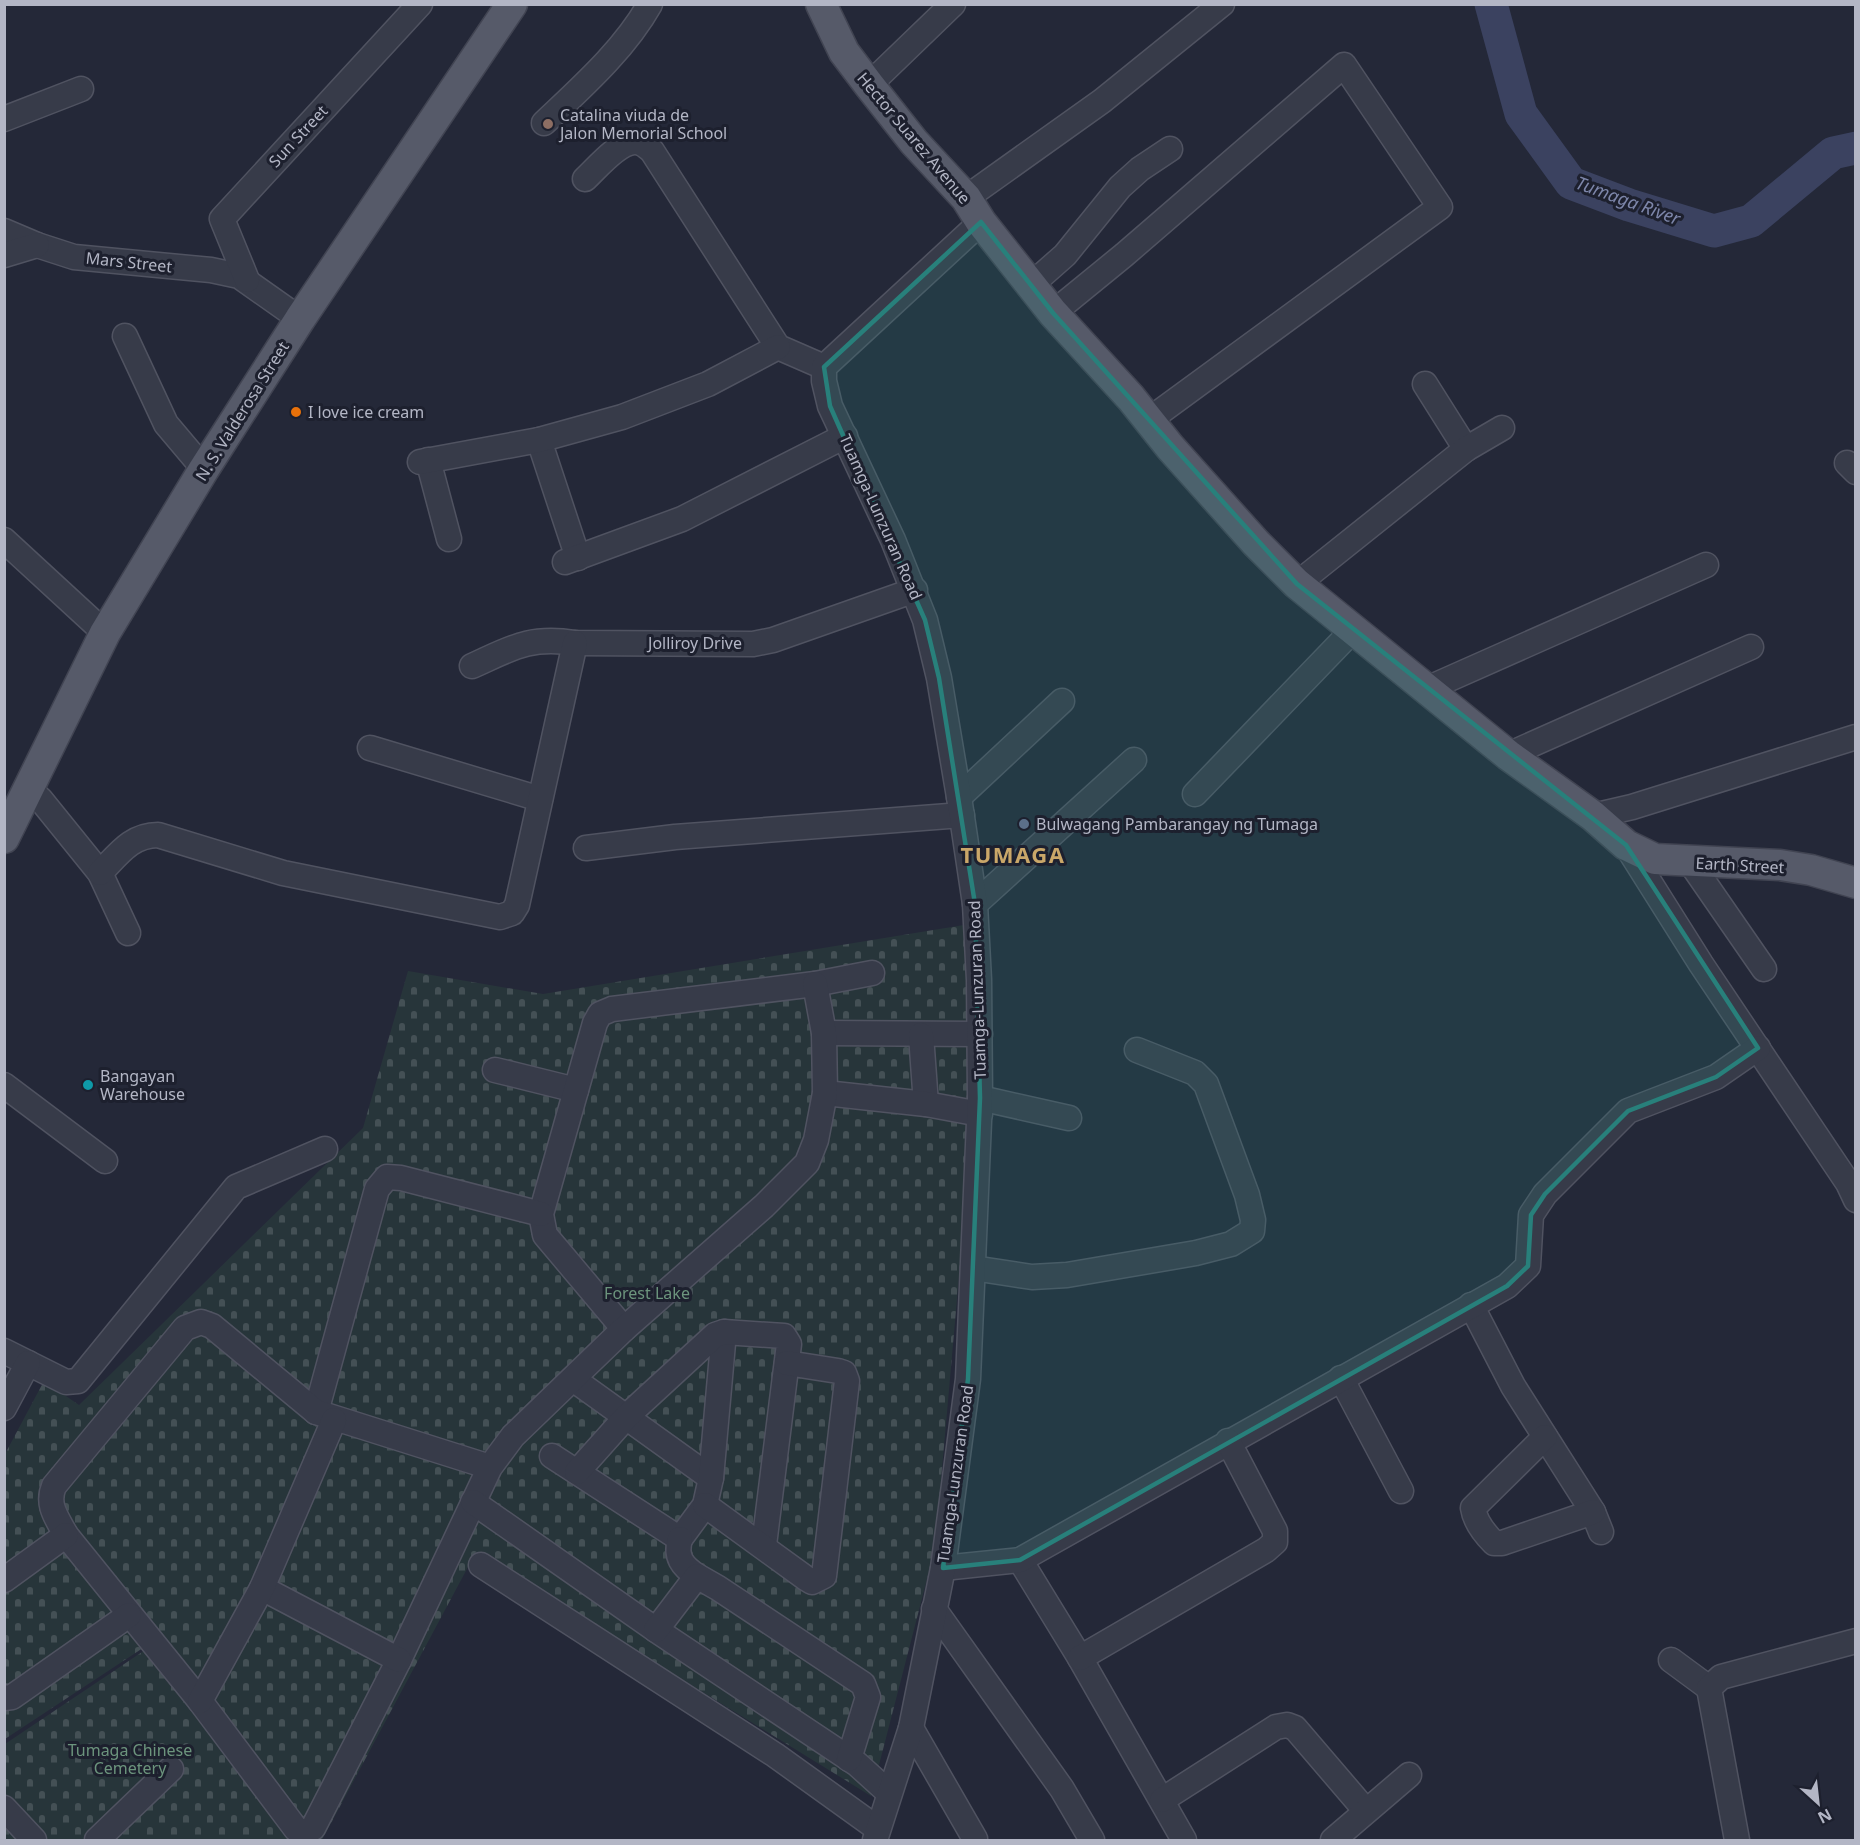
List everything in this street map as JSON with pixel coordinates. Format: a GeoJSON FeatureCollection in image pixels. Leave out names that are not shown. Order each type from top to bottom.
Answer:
{"type":"FeatureCollection","features":[{"type":"Feature","properties":{"kind":"main road","name":"N. S. Valderosa Street"},"geometry":{"type":"LineString","coordinates":[[4,838],[30,790],[105,633],[204,469],[300,319],[512,4]]}},
{"type":"Feature","properties":{"kind":"main road","name":"Hector Suarez Avenue"},"geometry":{"type":"LineString","coordinates":[[821,4],[844,52],[914,142],[973,210],[1053,313],[1241,525],[1297,584]]}},
{"type":"Feature","properties":{"kind":"main road","name":"Earth Street"},"geometry":{"type":"LineString","coordinates":[[1297,584],[1352,631],[1429,688],[1508,754],[1593,816],[1626,845],[1655,859],[1780,866],[1811,870],[1856,883]]}},
{"type":"Feature","properties":{"kind":"street","name":"Sun Street"},"geometry":{"type":"LineString","coordinates":[[251,283],[222,219],[420,4]]}},
{"type":"Feature","properties":{"kind":"street"},"geometry":{"type":"LineString","coordinates":[[544,123],[595,74],[640,22],[650,4]]}},
{"type":"Feature","properties":{"kind":"street"},"geometry":{"type":"LineString","coordinates":[[869,85],[953,4]]}},
{"type":"Feature","properties":{"kind":"street"},"geometry":{"type":"LineString","coordinates":[[585,179],[616,151],[633,141],[642,143],[652,151],[778,347],[824,367],[973,210],[1222,4]]}},
{"type":"Feature","properties":{"kind":"street"},"geometry":{"type":"LineString","coordinates":[[1053,313],[1344,66],[1440,207],[1149,420]]}},
{"type":"Feature","properties":{"kind":"street"},"geometry":{"type":"LineString","coordinates":[[4,119],[81,89]]}},
{"type":"Feature","properties":{"kind":"street"},"geometry":{"type":"LineString","coordinates":[[1031,285],[1065,255],[1120,187],[1140,169],[1170,149]]}},
{"type":"Feature","properties":{"kind":"street","name":"Mars Street"},"geometry":{"type":"LineString","coordinates":[[4,231],[37,245],[83,258],[211,270],[251,283]]}},
{"type":"Feature","properties":{"kind":"street"},"geometry":{"type":"LineString","coordinates":[[4,255],[37,245]]}},
{"type":"Feature","properties":{"kind":"street"},"geometry":{"type":"LineString","coordinates":[[251,283],[300,319]]}},
{"type":"Feature","properties":{"kind":"street"},"geometry":{"type":"LineString","coordinates":[[125,336],[166,424],[204,469]]}},
{"type":"Feature","properties":{"kind":"street"},"geometry":{"type":"LineString","coordinates":[[449,539],[424,461],[539,440],[622,417],[687,392],[778,347]]}},
{"type":"Feature","properties":{"kind":"street","name":"Tuamga-Lunzuran Road"},"geometry":{"type":"LineString","coordinates":[[824,367],[824,381],[830,406],[915,590],[939,678],[975,904],[980,1034],[980,1106],[968,1379],[943,1568],[910,1728],[888,1792],[877,1835]]}},
{"type":"Feature","properties":{"kind":"street"},"geometry":{"type":"LineString","coordinates":[[1425,384],[1466,449]]}},
{"type":"Feature","properties":{"kind":"street"},"geometry":{"type":"LineString","coordinates":[[1297,584],[1466,449],[1502,428]]}},
{"type":"Feature","properties":{"kind":"street"},"geometry":{"type":"LineString","coordinates":[[539,440],[571,560],[682,519],[845,436]]}},
{"type":"Feature","properties":{"kind":"street"},"geometry":{"type":"LineString","coordinates":[[4,540],[105,633]]}},
{"type":"Feature","properties":{"kind":"street"},"geometry":{"type":"LineString","coordinates":[[1429,688],[1706,565]]}},
{"type":"Feature","properties":{"kind":"street","name":"Jolliroy Drive"},"geometry":{"type":"LineString","coordinates":[[472,666],[518,645],[548,639],[575,643],[753,644],[773,640],[915,590]]}},
{"type":"Feature","properties":{"kind":"street"},"geometry":{"type":"LineString","coordinates":[[1195,794],[1352,631]]}},
{"type":"Feature","properties":{"kind":"street"},"geometry":{"type":"LineString","coordinates":[[99,873],[143,835],[158,835],[283,873],[500,917],[512,913],[517,905],[575,643]]}},
{"type":"Feature","properties":{"kind":"street"},"geometry":{"type":"LineString","coordinates":[[1508,754],[1751,647]]}},
{"type":"Feature","properties":{"kind":"street"},"geometry":{"type":"LineString","coordinates":[[586,848],[961,806],[1062,701]]}},
{"type":"Feature","properties":{"kind":"street"},"geometry":{"type":"LineString","coordinates":[[1593,816],[1632,807],[1856,737]]}},
{"type":"Feature","properties":{"kind":"street"},"geometry":{"type":"LineString","coordinates":[[370,748],[540,799]]}},
{"type":"Feature","properties":{"kind":"street"},"geometry":{"type":"LineString","coordinates":[[975,904],[1134,760]]}},
{"type":"Feature","properties":{"kind":"street"},"geometry":{"type":"LineString","coordinates":[[30,790],[41,800],[99,873],[129,933]]}},
{"type":"Feature","properties":{"kind":"street"},"geometry":{"type":"LineString","coordinates":[[1626,845],[1848,1183],[1856,1200]]}},
{"type":"Feature","properties":{"kind":"street"},"geometry":{"type":"LineString","coordinates":[[1690,862],[1764,969]]}},
{"type":"Feature","properties":{"kind":"street"},"geometry":{"type":"LineString","coordinates":[[624,1329],[545,1235],[541,1214],[595,1023],[600,1014],[612,1009],[815,984],[872,973]]}},
{"type":"Feature","properties":{"kind":"street"},"geometry":{"type":"LineString","coordinates":[[490,1467],[325,1416],[212,1326],[201,1322],[193,1323],[185,1328],[54,1486],[50,1496],[51,1508],[66,1535],[200,1701],[296,1829],[302,1833],[309,1833],[399,1660],[490,1467],[513,1436],[624,1329],[764,1206],[807,1163],[816,1140],[825,1093],[824,1034],[815,984]]}},
{"type":"Feature","properties":{"kind":"street"},"geometry":{"type":"LineString","coordinates":[[824,1034],[980,1034]]}},
{"type":"Feature","properties":{"kind":"street"},"geometry":{"type":"LineString","coordinates":[[921,1035],[926,1104]]}},
{"type":"Feature","properties":{"kind":"street"},"geometry":{"type":"LineString","coordinates":[[943,1568],[1020,1560],[1507,1286],[1528,1266],[1531,1215],[1540,1201],[1628,1111],[1716,1077],[1758,1048]]}},
{"type":"Feature","properties":{"kind":"street"},"geometry":{"type":"LineString","coordinates":[[973,1268],[1032,1277],[1067,1275],[1196,1253],[1231,1244],[1252,1231],[1253,1220],[1246,1195],[1206,1084],[1195,1073],[1137,1050]]}},
{"type":"Feature","properties":{"kind":"street"},"geometry":{"type":"LineString","coordinates":[[495,1070],[576,1090]]}},
{"type":"Feature","properties":{"kind":"street"},"geometry":{"type":"LineString","coordinates":[[4,1085],[105,1161]]}},
{"type":"Feature","properties":{"kind":"street"},"geometry":{"type":"LineString","coordinates":[[825,1093],[926,1104],[980,1106],[1069,1118]]}},
{"type":"Feature","properties":{"kind":"street"},"geometry":{"type":"LineString","coordinates":[[4,1351],[66,1382],[78,1381],[236,1188],[325,1149]]}},
{"type":"Feature","properties":{"kind":"street"},"geometry":{"type":"LineString","coordinates":[[200,1701],[262,1588],[325,1416],[377,1190],[387,1177],[401,1178],[541,1214]]}},
{"type":"Feature","properties":{"kind":"street"},"geometry":{"type":"LineString","coordinates":[[1471,1305],[1513,1386],[1545,1437],[1597,1522],[1494,1543],[1474,1515],[1473,1508],[1545,1437]]}},
{"type":"Feature","properties":{"kind":"street"},"geometry":{"type":"LineString","coordinates":[[724,1332],[711,1478],[705,1505],[680,1539],[677,1549],[679,1558],[684,1567],[697,1576],[863,1684],[868,1697],[849,1759]]}},
{"type":"Feature","properties":{"kind":"street"},"geometry":{"type":"LineString","coordinates":[[577,1472],[627,1416],[708,1340],[724,1332],[784,1336],[789,1344],[764,1545]]}},
{"type":"Feature","properties":{"kind":"street"},"geometry":{"type":"LineString","coordinates":[[4,1407],[28,1363]]}},
{"type":"Feature","properties":{"kind":"street"},"geometry":{"type":"LineString","coordinates":[[705,1505],[764,1545],[812,1582],[824,1576],[847,1381],[844,1373],[838,1371],[786,1363]]}},
{"type":"Feature","properties":{"kind":"street"},"geometry":{"type":"LineString","coordinates":[[1341,1378],[1401,1491]]}},
{"type":"Feature","properties":{"kind":"street"},"geometry":{"type":"LineString","coordinates":[[573,1379],[711,1478]]}},
{"type":"Feature","properties":{"kind":"street"},"geometry":{"type":"LineString","coordinates":[[1080,1658],[1266,1551],[1275,1542],[1275,1531],[1228,1441]]}},
{"type":"Feature","properties":{"kind":"street"},"geometry":{"type":"LineString","coordinates":[[552,1456],[680,1539]]}},
{"type":"Feature","properties":{"kind":"street"},"geometry":{"type":"LineString","coordinates":[[474,1502],[656,1630],[849,1759],[888,1792]]}},
{"type":"Feature","properties":{"kind":"street"},"geometry":{"type":"LineString","coordinates":[[4,1580],[66,1535]]}},
{"type":"Feature","properties":{"kind":"street"},"geometry":{"type":"LineString","coordinates":[[1020,1560],[1080,1658],[1184,1840]]}},
{"type":"Feature","properties":{"kind":"street"},"geometry":{"type":"LineString","coordinates":[[481,1565],[775,1755],[877,1835]]}},
{"type":"Feature","properties":{"kind":"street"},"geometry":{"type":"LineString","coordinates":[[656,1630],[697,1576]]}},
{"type":"Feature","properties":{"kind":"street"},"geometry":{"type":"LineString","coordinates":[[262,1588],[399,1660]]}},
{"type":"Feature","properties":{"kind":"street"},"geometry":{"type":"LineString","coordinates":[[934,1609],[1062,1790],[1092,1840]]}},
{"type":"Feature","properties":{"kind":"street"},"geometry":{"type":"LineString","coordinates":[[4,1698],[12,1697],[129,1615]]}},
{"type":"Feature","properties":{"kind":"street"},"geometry":{"type":"LineString","coordinates":[[1709,1688],[1721,1677],[1856,1641]]}},
{"type":"Feature","properties":{"kind":"street"},"geometry":{"type":"LineString","coordinates":[[1671,1660],[1709,1688],[1737,1840]]}},
{"type":"Feature","properties":{"kind":"street"},"geometry":{"type":"LineString","coordinates":[[1162,1800],[1276,1727],[1287,1725],[1295,1728],[1366,1811]]}},
{"type":"Feature","properties":{"kind":"street"},"geometry":{"type":"LineString","coordinates":[[910,1728],[975,1839]]}},
{"type":"Feature","properties":{"kind":"street"},"geometry":{"type":"LineString","coordinates":[[97,1840],[171,1770]]}},
{"type":"Feature","properties":{"kind":"street"},"geometry":{"type":"LineString","coordinates":[[1333,1840],[1409,1775]]}},
{"type":"Feature","properties":{"kind":"street"},"geometry":{"type":"LineString","coordinates":[[4,1808],[34,1840]]}},
{"type":"Feature","properties":{"kind":"highlighted area"},"geometry":{"type":"Polygon","coordinates":[[[981,222],[1053,313],[1297,584],[1626,845],[1758,1048],[1716,1077],[1628,1111],[1545,1194],[1531,1215],[1528,1266],[1507,1286],[1020,1560],[943,1568],[968,1379],[980,1098],[975,904],[939,678],[925,620],[830,406],[824,367],[981,222]]]}},
{"type":"Feature","properties":{"kind":"green space","name":"Forest Lake"},"geometry":{"type":"Polygon","coordinates":[[[970,924],[973,1118],[935,1548],[871,1796],[476,1552],[322,1840],[302,1840],[149,1644],[5,1739],[5,1454],[44,1381],[79,1405],[363,1128],[408,971],[543,994],[970,924]]]}},
{"type":"Feature","properties":{"kind":"green space","name":"Tumaga Chinese Cemetery"},"geometry":{"type":"Polygon","coordinates":[[[148,1648],[293,1840],[5,1840],[5,1744],[148,1648]]]}},
{"type":"Feature","properties":{"kind":"waterway","name":"Tumaga River"},"geometry":{"type":"LineString","coordinates":[[1491,4],[1521,114],[1571,183],[1629,205],[1714,231],[1751,221],[1833,153],[1856,148]]}},
{"type":"Feature","properties":{"kind":"place","name":"Catalina viuda de Jalon Memorial School"},"geometry":{"type":"Point","coordinates":[548,124]}},
{"type":"Feature","properties":{"kind":"place","name":"I love ice cream"},"geometry":{"type":"Point","coordinates":[296,412]}},
{"type":"Feature","properties":{"kind":"place","name":"Bulwagang Pambarangay ng Tumaga"},"geometry":{"type":"Point","coordinates":[1024,824]}},
{"type":"Feature","properties":{"kind":"place","name":"Bangayan Warehouse"},"geometry":{"type":"Point","coordinates":[88,1085]}},
{"type":"Feature","properties":{"kind":"district","name":"TUMAGA"},"geometry":{"type":"Point","coordinates":[1013,855]}}]}
